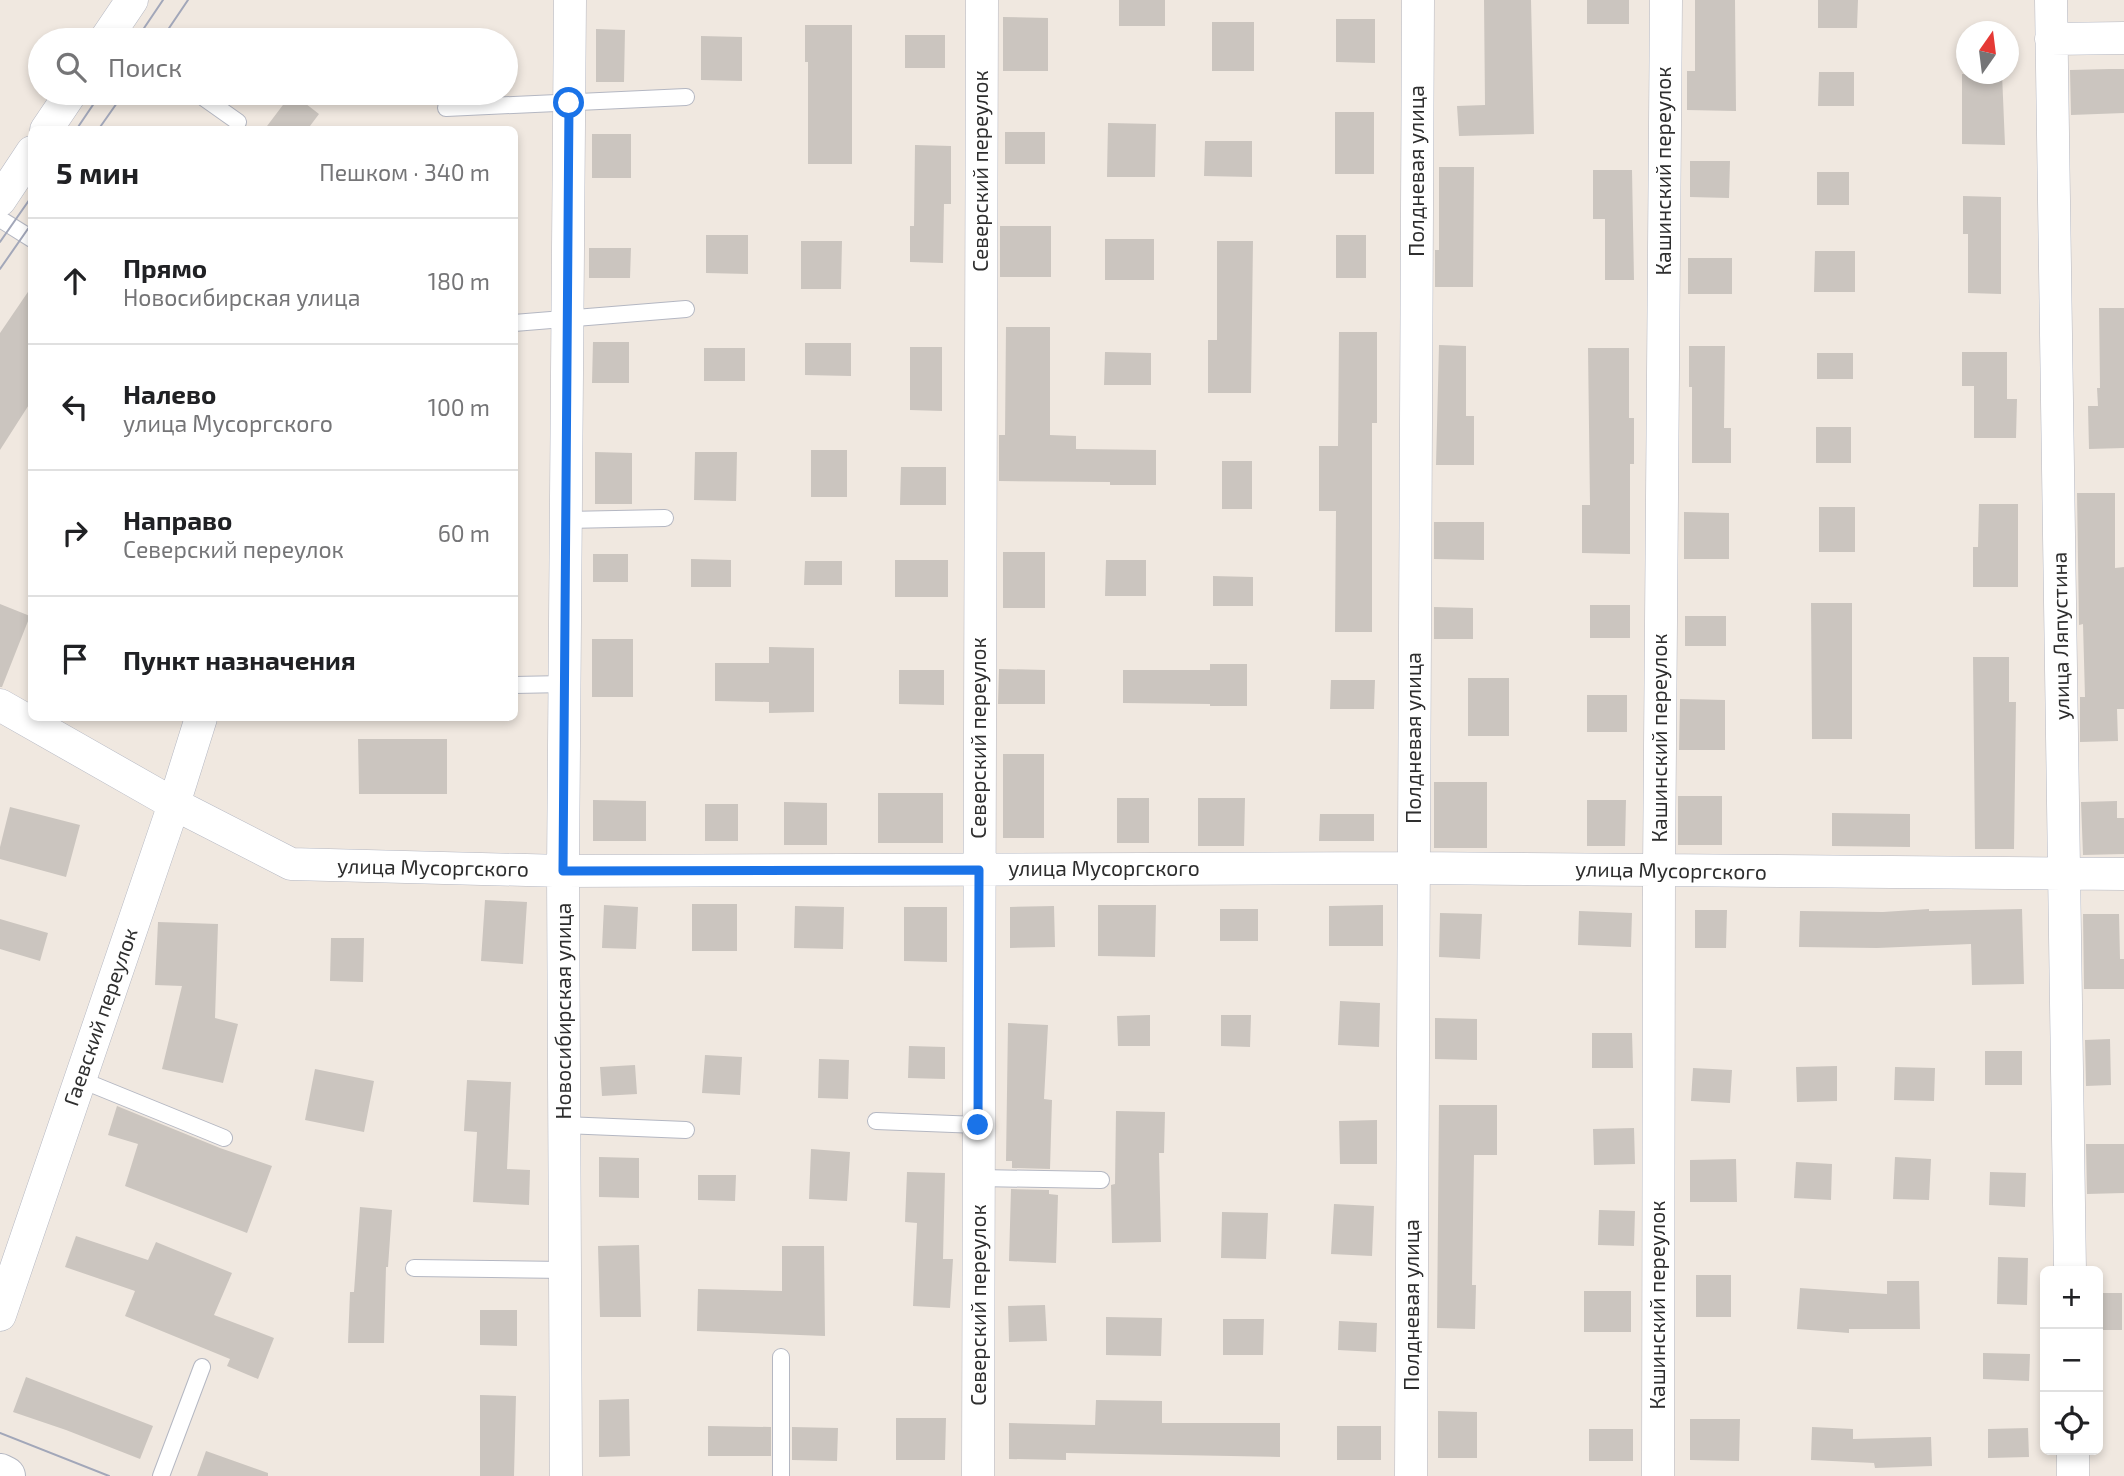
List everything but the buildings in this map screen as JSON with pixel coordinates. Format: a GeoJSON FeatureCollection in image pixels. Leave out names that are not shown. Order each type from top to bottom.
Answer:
{"type":"FeatureCollection","features":[{"type":"Feature","properties":{"kind":"main road"},"geometry":{"type":"LineString","coordinates":[[0,1473],[6,1476]]}},
{"type":"Feature","properties":{"kind":"street"},"geometry":{"type":"LineString","coordinates":[[117,28],[132,0]]}},
{"type":"Feature","properties":{"kind":"street","name":"Новосибирская улица"},"geometry":{"type":"LineString","coordinates":[[566,1476],[563,871],[570,0]]}},
{"type":"Feature","properties":{"kind":"street","name":"Северский переулок"},"geometry":{"type":"LineString","coordinates":[[978,1476],[982,0]]}},
{"type":"Feature","properties":{"kind":"street","name":"Полдневая улица"},"geometry":{"type":"LineString","coordinates":[[1411,1476],[1418,0]]}},
{"type":"Feature","properties":{"kind":"street","name":"Кашинский переулок"},"geometry":{"type":"LineString","coordinates":[[1658,1476],[1659,871],[1666,0]]}},
{"type":"Feature","properties":{"kind":"street","name":"улица Ляпустина"},"geometry":{"type":"LineString","coordinates":[[2051,0],[2070,1266]]}},
{"type":"Feature","properties":{"kind":"street"},"geometry":{"type":"LineString","coordinates":[[2051,38],[2124,38]]}},
{"type":"Feature","properties":{"kind":"street"},"geometry":{"type":"LineString","coordinates":[[50,126],[63,105]]}},
{"type":"Feature","properties":{"kind":"street"},"geometry":{"type":"LineString","coordinates":[[0,200],[28,158]]}},
{"type":"Feature","properties":{"kind":"street","name":"улица Мусоргского"},"geometry":{"type":"LineString","coordinates":[[0,705],[28,721]]}},
{"type":"Feature","properties":{"kind":"street","name":"улица Мусоргского"},"geometry":{"type":"LineString","coordinates":[[28,721],[174,804],[291,864],[563,871],[1414,868],[2124,874]]}},
{"type":"Feature","properties":{"kind":"street","name":"Гаевский переулок"},"geometry":{"type":"LineString","coordinates":[[0,1315],[200,721]]}},
{"type":"Feature","properties":{"kind":"street"},"geometry":{"type":"LineString","coordinates":[[2073,1455],[2073,1476]]}},
{"type":"Feature","properties":{"kind":"lane"},"geometry":{"type":"LineString","coordinates":[[446,108],[686,97]]}},
{"type":"Feature","properties":{"kind":"lane"},"geometry":{"type":"LineString","coordinates":[[214,105],[238,122]]}},
{"type":"Feature","properties":{"kind":"lane"},"geometry":{"type":"LineString","coordinates":[[0,219],[28,236]]}},
{"type":"Feature","properties":{"kind":"lane"},"geometry":{"type":"LineString","coordinates":[[518,323],[686,309]]}},
{"type":"Feature","properties":{"kind":"lane"},"geometry":{"type":"LineString","coordinates":[[566,520],[665,518]]}},
{"type":"Feature","properties":{"kind":"lane"},"geometry":{"type":"LineString","coordinates":[[518,685],[565,684]]}},
{"type":"Feature","properties":{"kind":"lane"},"geometry":{"type":"LineString","coordinates":[[79,1079],[224,1138]]}},
{"type":"Feature","properties":{"kind":"lane"},"geometry":{"type":"LineString","coordinates":[[876,1121],[978,1125]]}},
{"type":"Feature","properties":{"kind":"lane"},"geometry":{"type":"LineString","coordinates":[[564,1125],[686,1130]]}},
{"type":"Feature","properties":{"kind":"lane"},"geometry":{"type":"LineString","coordinates":[[979,1178],[1101,1180]]}},
{"type":"Feature","properties":{"kind":"lane"},"geometry":{"type":"LineString","coordinates":[[414,1268],[565,1270]]}},
{"type":"Feature","properties":{"kind":"lane"},"geometry":{"type":"LineString","coordinates":[[781,1357],[781,1476]]}},
{"type":"Feature","properties":{"kind":"lane"},"geometry":{"type":"LineString","coordinates":[[161,1476],[202,1367]]}},
{"type":"Feature","properties":{"kind":"tram line"},"geometry":{"type":"LineString","coordinates":[[144,28],[163,0]]}},
{"type":"Feature","properties":{"kind":"tram line"},"geometry":{"type":"LineString","coordinates":[[169,28],[188,0]]}},
{"type":"Feature","properties":{"kind":"tram line"},"geometry":{"type":"LineString","coordinates":[[79,126],[93,105]]}},
{"type":"Feature","properties":{"kind":"tram line"},"geometry":{"type":"LineString","coordinates":[[101,126],[116,105]]}},
{"type":"Feature","properties":{"kind":"tram line"},"geometry":{"type":"LineString","coordinates":[[0,242],[28,202]]}},
{"type":"Feature","properties":{"kind":"tram line"},"geometry":{"type":"LineString","coordinates":[[0,269],[28,229]]}},
{"type":"Feature","properties":{"kind":"tram line"},"geometry":{"type":"LineString","coordinates":[[0,1433],[109,1476]]}},
{"type":"Feature","properties":{"kind":"route"},"geometry":{"type":"LineString","coordinates":[[569,103],[563,871],[979,870],[978,1125]]}}]}
